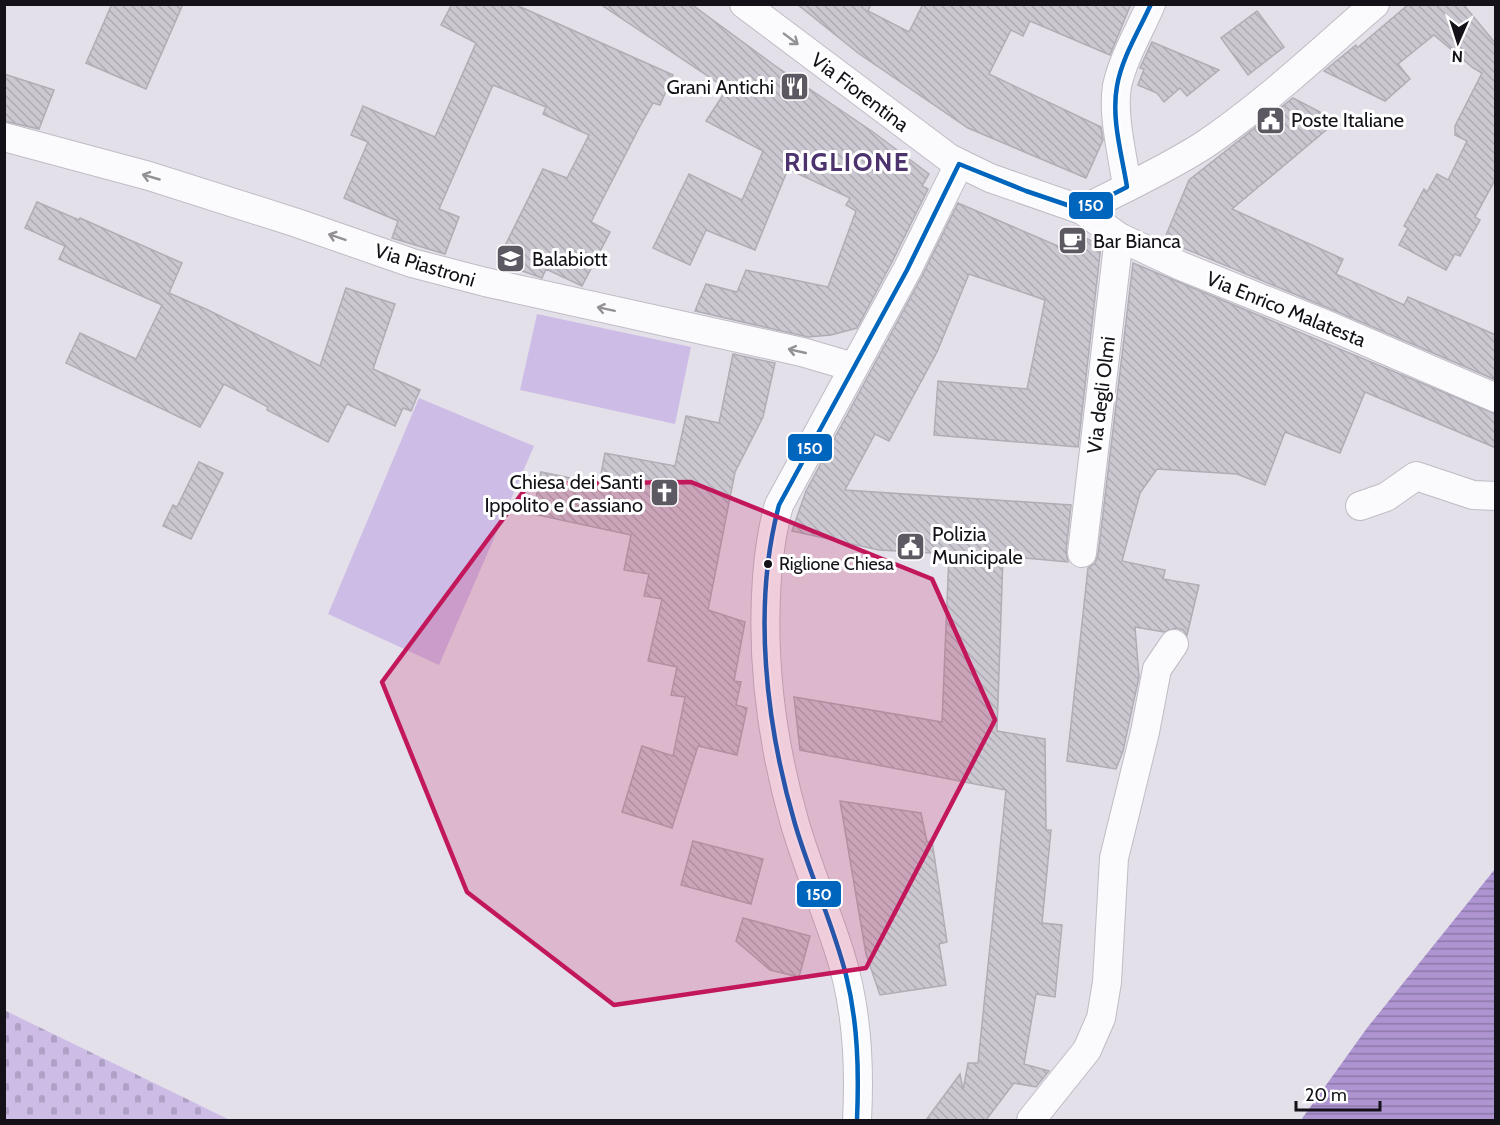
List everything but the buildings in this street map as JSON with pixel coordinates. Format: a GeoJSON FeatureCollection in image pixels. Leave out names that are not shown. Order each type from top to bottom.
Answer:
{"type":"FeatureCollection","features":[{"type":"Feature","properties":{"kind":"street","name":"Via Fiorentina"},"geometry":{"type":"LineString","coordinates":[[744,4],[958,164],[1082,210]]}},
{"type":"Feature","properties":{"kind":"street"},"geometry":{"type":"LineString","coordinates":[[1128,187],[1116,112],[1117,86],[1151,4]]}},
{"type":"Feature","properties":{"kind":"street"},"geometry":{"type":"LineString","coordinates":[[1082,210],[1154,174],[1204,145],[1250,111],[1375,4]]}},
{"type":"Feature","properties":{"kind":"street","name":"Via Piastroni"},"geometry":{"type":"LineString","coordinates":[[4,137],[159,179],[422,266],[484,282],[802,352],[853,367]]}},
{"type":"Feature","properties":{"kind":"street"},"geometry":{"type":"LineString","coordinates":[[857,1120],[859,1087],[854,1014],[841,956],[796,826],[780,770],[775,739],[765,643],[780,551],[772,527],[779,505],[907,270],[958,164]]}},
{"type":"Feature","properties":{"kind":"street","name":"Via Enrico Malatesta"},"geometry":{"type":"LineString","coordinates":[[1082,210],[1119,237],[1181,266],[1332,327],[1496,398]]}},
{"type":"Feature","properties":{"kind":"street","name":"Via degli Olmi"},"geometry":{"type":"LineString","coordinates":[[1082,553],[1119,237]]}},
{"type":"Feature","properties":{"kind":"street"},"geometry":{"type":"LineString","coordinates":[[1360,506],[1386,497],[1416,476],[1449,485],[1473,495],[1496,496]]}},
{"type":"Feature","properties":{"kind":"street"},"geometry":{"type":"LineString","coordinates":[[1031,1120],[1087,1050],[1101,1017],[1107,982],[1114,858],[1145,732],[1157,669],[1174,644]]}},
{"type":"Feature","properties":{"kind":"highlighted area"},"geometry":{"type":"Polygon","coordinates":[[[691,482],[932,579],[995,720],[866,968],[614,1005],[467,892],[382,682],[529,484],[691,482]]]}},
{"type":"Feature","properties":{"kind":"green space"},"geometry":{"type":"Polygon","coordinates":[[[537,314],[691,347],[675,424],[520,390],[537,314]]]}},
{"type":"Feature","properties":{"kind":"green space"},"geometry":{"type":"Polygon","coordinates":[[[419,398],[534,446],[439,665],[328,614],[419,398]]]}},
{"type":"Feature","properties":{"kind":"green space"},"geometry":{"type":"Polygon","coordinates":[[[4,1010],[230,1120],[5,1120],[4,1010]]]}},
{"type":"Feature","properties":{"kind":"shaded area"},"geometry":{"type":"Polygon","coordinates":[[[1495,869],[1495,1120],[1301,1120],[1367,1028],[1495,869]]]}},
{"type":"Feature","properties":{"kind":"transit line","name":"150"},"geometry":{"type":"LineString","coordinates":[[857,1120],[857,1047],[850,993],[835,937],[795,824],[776,747],[770,706],[766,665],[766,584],[779,505],[907,270],[959,164],[1026,191],[1082,210],[1127,187],[1116,124],[1117,86],[1127,54],[1151,4]]}},
{"type":"Feature","properties":{"kind":"place","name":"Grani Antichi"},"geometry":{"type":"Point","coordinates":[795,87]}},
{"type":"Feature","properties":{"kind":"place","name":"Poste Italiane"},"geometry":{"type":"Point","coordinates":[1270,120]}},
{"type":"Feature","properties":{"kind":"place","name":"Bar Bianca"},"geometry":{"type":"Point","coordinates":[1072,241]}},
{"type":"Feature","properties":{"kind":"place","name":"Balabiott"},"geometry":{"type":"Point","coordinates":[511,259]}},
{"type":"Feature","properties":{"kind":"place","name":"Chiesa dei Santi Ippolito e Cassiano"},"geometry":{"type":"Point","coordinates":[664,493]}},
{"type":"Feature","properties":{"kind":"place","name":"Polizia Municipale"},"geometry":{"type":"Point","coordinates":[911,546]}},
{"type":"Feature","properties":{"kind":"place","name":"Riglione Chiesa"},"geometry":{"type":"Point","coordinates":[768,564]}},
{"type":"Feature","properties":{"kind":"district","name":"RIGLIONE"},"geometry":{"type":"Point","coordinates":[847,162]}}]}
